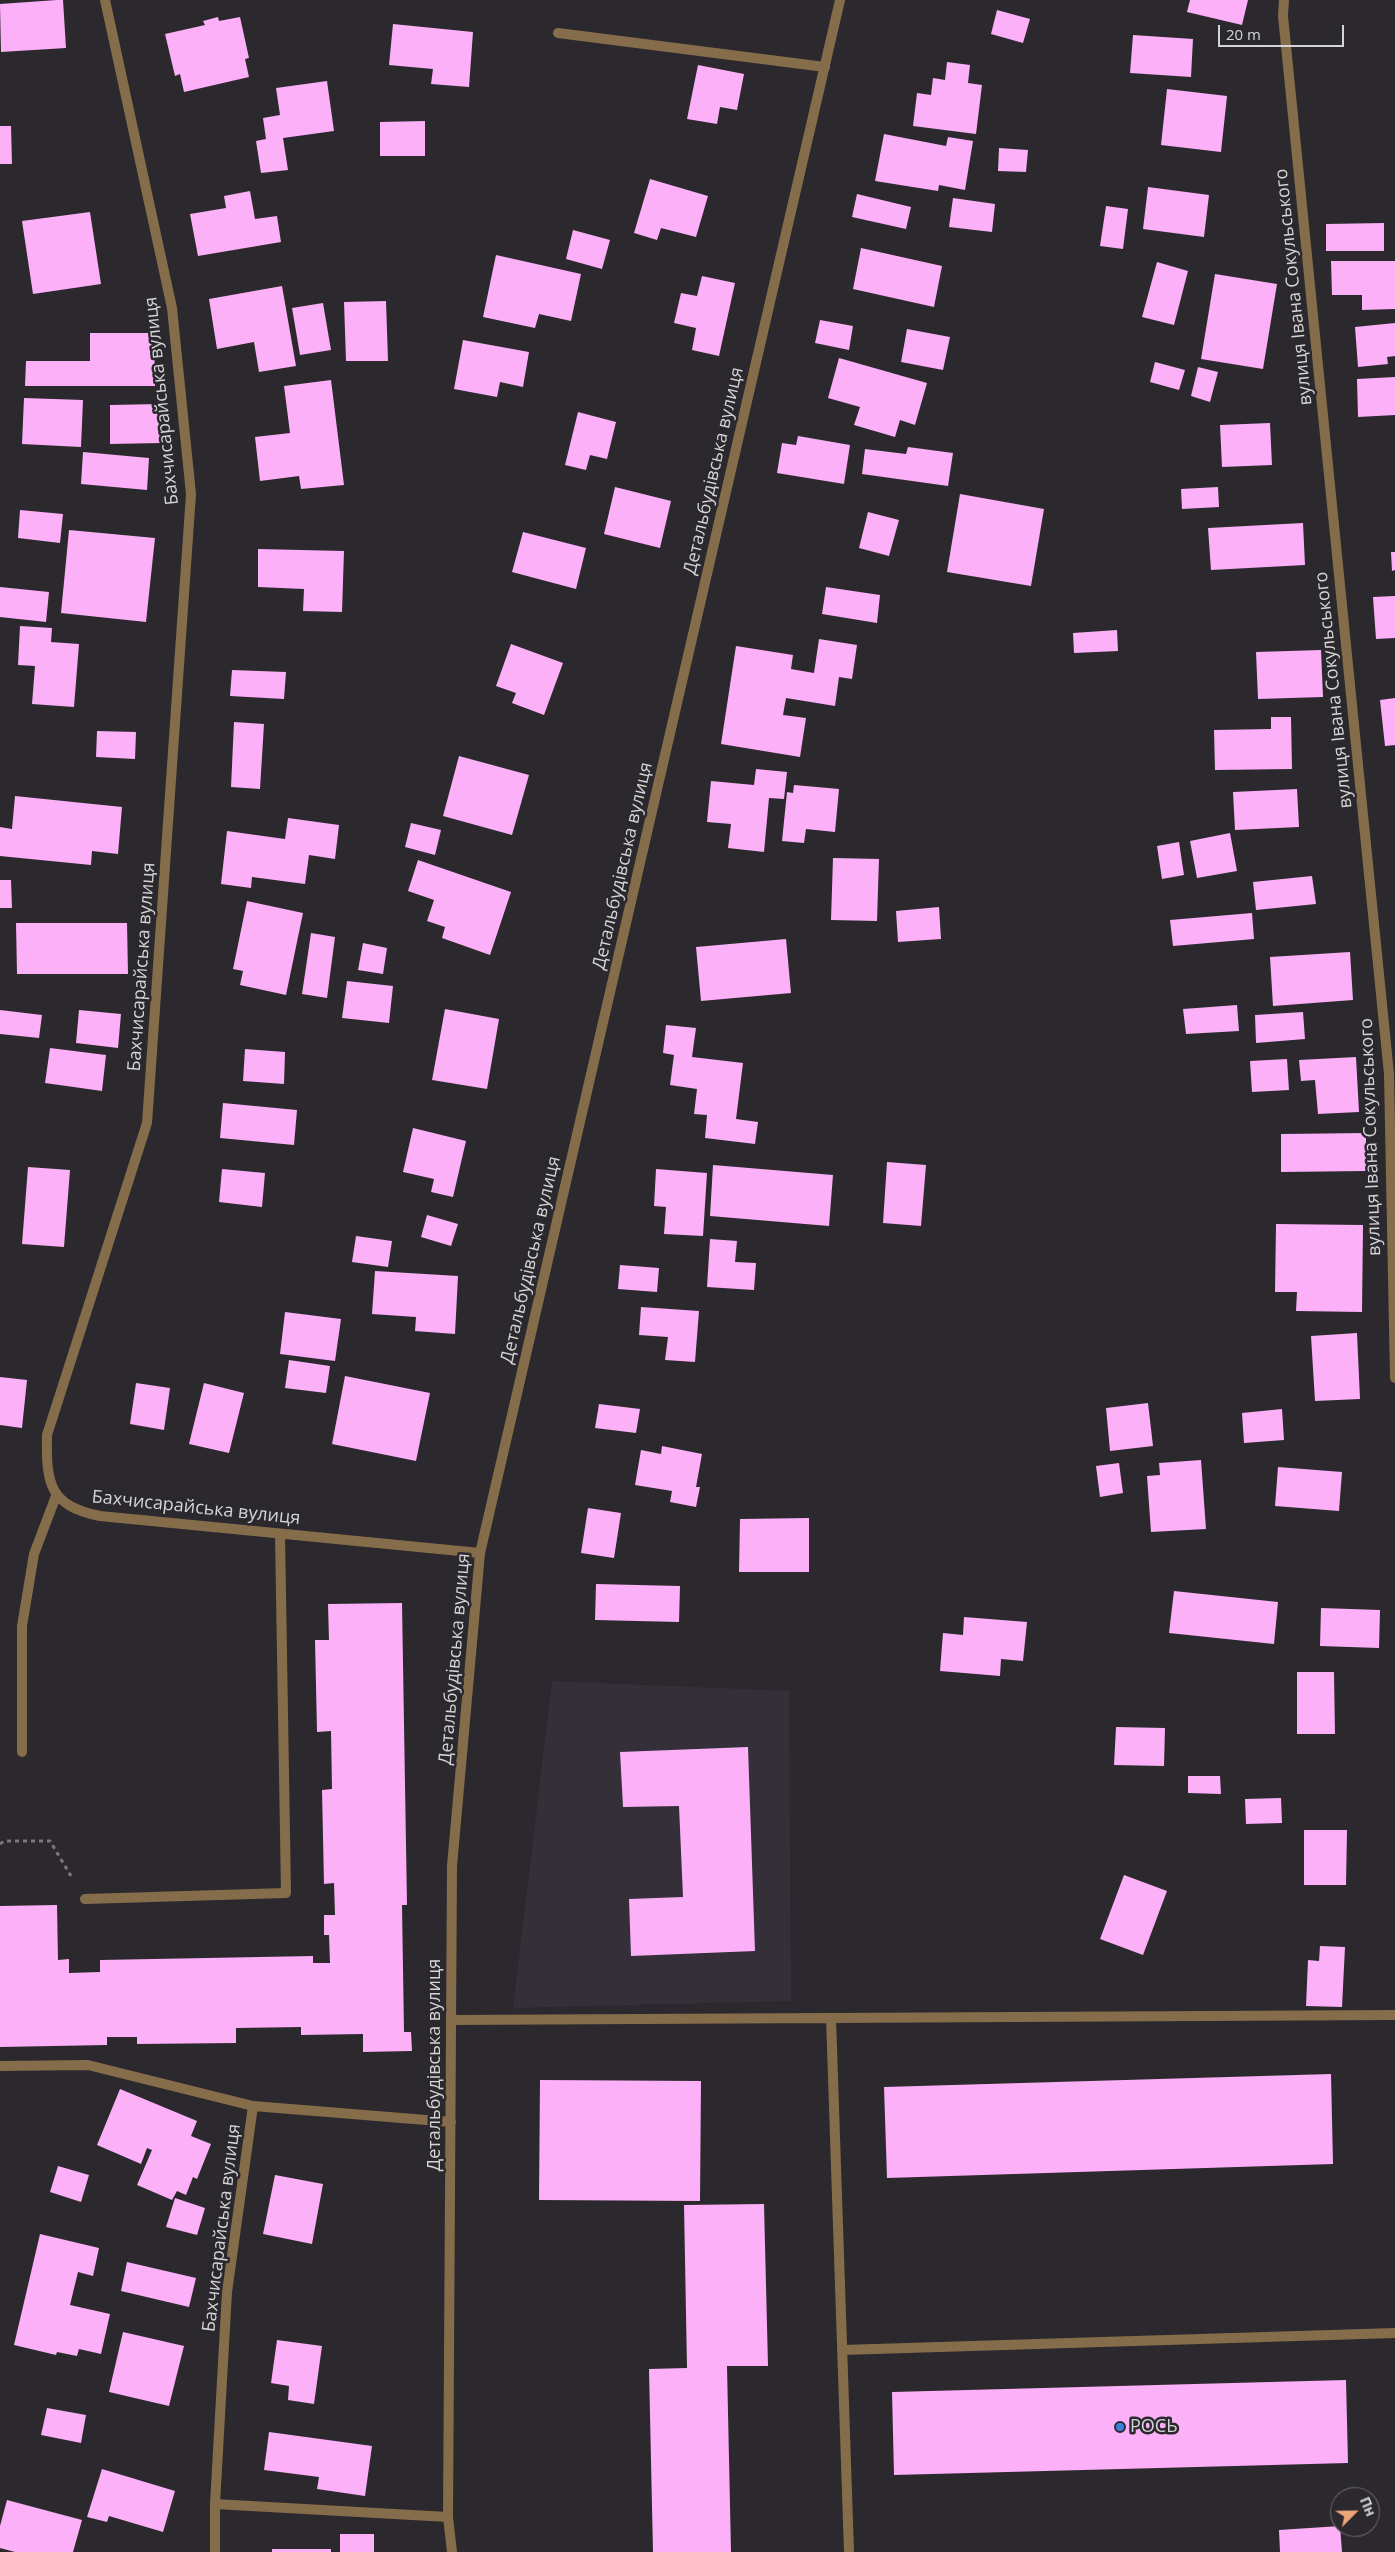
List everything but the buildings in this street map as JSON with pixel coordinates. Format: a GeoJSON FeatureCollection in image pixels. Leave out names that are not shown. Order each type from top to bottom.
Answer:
{"type":"FeatureCollection","features":[{"type":"Feature","properties":{"kind":"street","name":"Бахчисарайська вулиця"},"geometry":{"type":"LineString","coordinates":[[105,0],[172,308],[191,494],[148,1123],[47,1435],[46,1466],[56,1496],[78,1512],[100,1516],[480,1553]]}},
{"type":"Feature","properties":{"kind":"street","name":"Детальбудівська вулиця"},"geometry":{"type":"LineString","coordinates":[[452,2552],[448,2517],[452,1866],[480,1553],[840,0]]}},
{"type":"Feature","properties":{"kind":"street","name":"вулиця Івана Сокульського"},"geometry":{"type":"LineString","coordinates":[[1284,0],[1285,36],[1389,1074],[1395,1378]]}},
{"type":"Feature","properties":{"kind":"street"},"geometry":{"type":"LineString","coordinates":[[558,33],[825,68]]}},
{"type":"Feature","properties":{"kind":"street"},"geometry":{"type":"LineString","coordinates":[[22,1752],[22,1626],[34,1554],[56,1496]]}},
{"type":"Feature","properties":{"kind":"street"},"geometry":{"type":"LineString","coordinates":[[85,1899],[286,1893],[280,1534]]}},
{"type":"Feature","properties":{"kind":"street"},"geometry":{"type":"LineString","coordinates":[[452,2020],[1395,2015]]}},
{"type":"Feature","properties":{"kind":"street"},"geometry":{"type":"LineString","coordinates":[[830,2018],[849,2552]]}},
{"type":"Feature","properties":{"kind":"street"},"geometry":{"type":"LineString","coordinates":[[0,2066],[88,2065],[253,2106]]}},
{"type":"Feature","properties":{"kind":"street","name":"Бахчисарайська вулиця"},"geometry":{"type":"LineString","coordinates":[[215,2552],[215,2504],[227,2292],[253,2106],[451,2122]]}},
{"type":"Feature","properties":{"kind":"street"},"geometry":{"type":"LineString","coordinates":[[842,2350],[1395,2333]]}},
{"type":"Feature","properties":{"kind":"street"},"geometry":{"type":"LineString","coordinates":[[215,2504],[448,2517]]}},
{"type":"Feature","properties":{"kind":"path"},"geometry":{"type":"LineString","coordinates":[[0,1844],[4,1841],[50,1841],[85,1899]]}},
{"type":"Feature","properties":{"kind":"shaded area"},"geometry":{"type":"Polygon","coordinates":[[[552,1681],[789,1691],[791,2001],[513,2008],[552,1681]]]}},
{"type":"Feature","properties":{"kind":"place","name":"РОСЬ"},"geometry":{"type":"Point","coordinates":[1120,2427]}}]}
